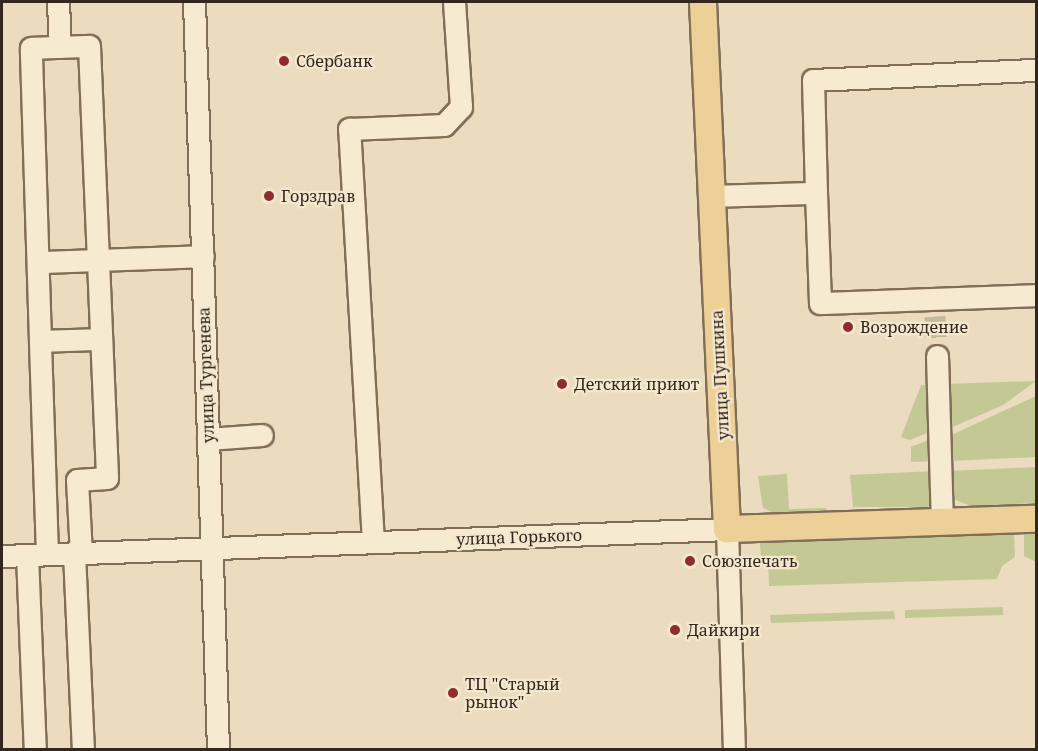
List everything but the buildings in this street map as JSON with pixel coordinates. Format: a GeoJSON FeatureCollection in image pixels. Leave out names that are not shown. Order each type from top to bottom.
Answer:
{"type":"FeatureCollection","features":[{"type":"Feature","properties":{"kind":"main road","name":"улица Пушкина"},"geometry":{"type":"LineString","coordinates":[[703,2],[728,529]]}},
{"type":"Feature","properties":{"kind":"main road","name":"улица Горького"},"geometry":{"type":"LineString","coordinates":[[728,529],[1036,519]]}},
{"type":"Feature","properties":{"kind":"street"},"geometry":{"type":"LineString","coordinates":[[58,2],[60,47]]}},
{"type":"Feature","properties":{"kind":"street","name":"улица Тургенева"},"geometry":{"type":"LineString","coordinates":[[194,2],[218,750]]}},
{"type":"Feature","properties":{"kind":"street"},"geometry":{"type":"LineString","coordinates":[[373,542],[349,129],[444,125],[461,107],[454,2]]}},
{"type":"Feature","properties":{"kind":"street"},"geometry":{"type":"LineString","coordinates":[[35,750],[37,555],[45,481],[40,341],[40,262],[31,48],[89,46],[107,478],[45,481]]}},
{"type":"Feature","properties":{"kind":"street"},"geometry":{"type":"LineString","coordinates":[[1036,70],[813,80],[820,303],[935,307],[1036,295]]}},
{"type":"Feature","properties":{"kind":"street"},"geometry":{"type":"LineString","coordinates":[[712,196],[816,193]]}},
{"type":"Feature","properties":{"kind":"street"},"geometry":{"type":"LineString","coordinates":[[40,262],[203,256]]}},
{"type":"Feature","properties":{"kind":"street"},"geometry":{"type":"LineString","coordinates":[[40,341],[101,339]]}},
{"type":"Feature","properties":{"kind":"street"},"geometry":{"type":"LineString","coordinates":[[937,356],[942,522]]}},
{"type":"Feature","properties":{"kind":"street"},"geometry":{"type":"LineString","coordinates":[[208,439],[262,435]]}},
{"type":"Feature","properties":{"kind":"street"},"geometry":{"type":"LineString","coordinates":[[77,480],[83,750]]}},
{"type":"Feature","properties":{"kind":"street","name":"улица Горького"},"geometry":{"type":"LineString","coordinates":[[2,556],[728,529]]}},
{"type":"Feature","properties":{"kind":"street","name":"улица Пушкина"},"geometry":{"type":"LineString","coordinates":[[728,529],[734,750]]}},
{"type":"Feature","properties":{"kind":"green space"},"geometry":{"type":"Polygon","coordinates":[[[1036,381],[1003,405],[946,430],[945,384],[1036,381]]]}},
{"type":"Feature","properties":{"kind":"green space"},"geometry":{"type":"Polygon","coordinates":[[[921,385],[931,385],[932,431],[910,440],[901,437],[921,385]]]}},
{"type":"Feature","properties":{"kind":"green space"},"geometry":{"type":"Polygon","coordinates":[[[1036,396],[1036,457],[948,461],[947,437],[1036,396]]]}},
{"type":"Feature","properties":{"kind":"green space"},"geometry":{"type":"Polygon","coordinates":[[[933,438],[934,461],[911,462],[911,447],[933,438]]]}},
{"type":"Feature","properties":{"kind":"green space"},"geometry":{"type":"Polygon","coordinates":[[[1036,467],[1036,503],[971,506],[950,498],[948,471],[1036,467]]]}},
{"type":"Feature","properties":{"kind":"green space"},"geometry":{"type":"Polygon","coordinates":[[[935,471],[933,503],[927,507],[853,507],[850,475],[935,471]]]}},
{"type":"Feature","properties":{"kind":"green space"},"geometry":{"type":"Polygon","coordinates":[[[787,474],[789,509],[826,508],[827,512],[777,514],[763,508],[758,476],[787,474]]]}},
{"type":"Feature","properties":{"kind":"green space"},"geometry":{"type":"Polygon","coordinates":[[[1036,532],[1036,562],[1024,556],[1024,533],[1036,532]]]}},
{"type":"Feature","properties":{"kind":"green space"},"geometry":{"type":"Polygon","coordinates":[[[1014,534],[1015,557],[1002,566],[997,579],[769,586],[768,558],[761,558],[760,543],[769,541],[1014,534]]]}},
{"type":"Feature","properties":{"kind":"green space"},"geometry":{"type":"Polygon","coordinates":[[[1003,607],[1003,615],[905,618],[905,610],[1003,607]]]}},
{"type":"Feature","properties":{"kind":"green space"},"geometry":{"type":"Polygon","coordinates":[[[894,611],[895,619],[771,623],[770,615],[894,611]]]}},
{"type":"Feature","properties":{"kind":"tunnel"},"geometry":{"type":"LineString","coordinates":[[935,316],[937,356]]}},
{"type":"Feature","properties":{"kind":"place","name":"Сбербанк"},"geometry":{"type":"Point","coordinates":[284,61]}},
{"type":"Feature","properties":{"kind":"place","name":"Горздрав"},"geometry":{"type":"Point","coordinates":[269,196]}},
{"type":"Feature","properties":{"kind":"place","name":"Возрождение"},"geometry":{"type":"Point","coordinates":[848,327]}},
{"type":"Feature","properties":{"kind":"place","name":"Детский приют"},"geometry":{"type":"Point","coordinates":[562,384]}},
{"type":"Feature","properties":{"kind":"place","name":"Союзпечать"},"geometry":{"type":"Point","coordinates":[690,561]}},
{"type":"Feature","properties":{"kind":"place","name":"Дайкири"},"geometry":{"type":"Point","coordinates":[675,630]}},
{"type":"Feature","properties":{"kind":"place","name":"ТЦ \"Старый рынок\""},"geometry":{"type":"Point","coordinates":[453,693]}}]}
